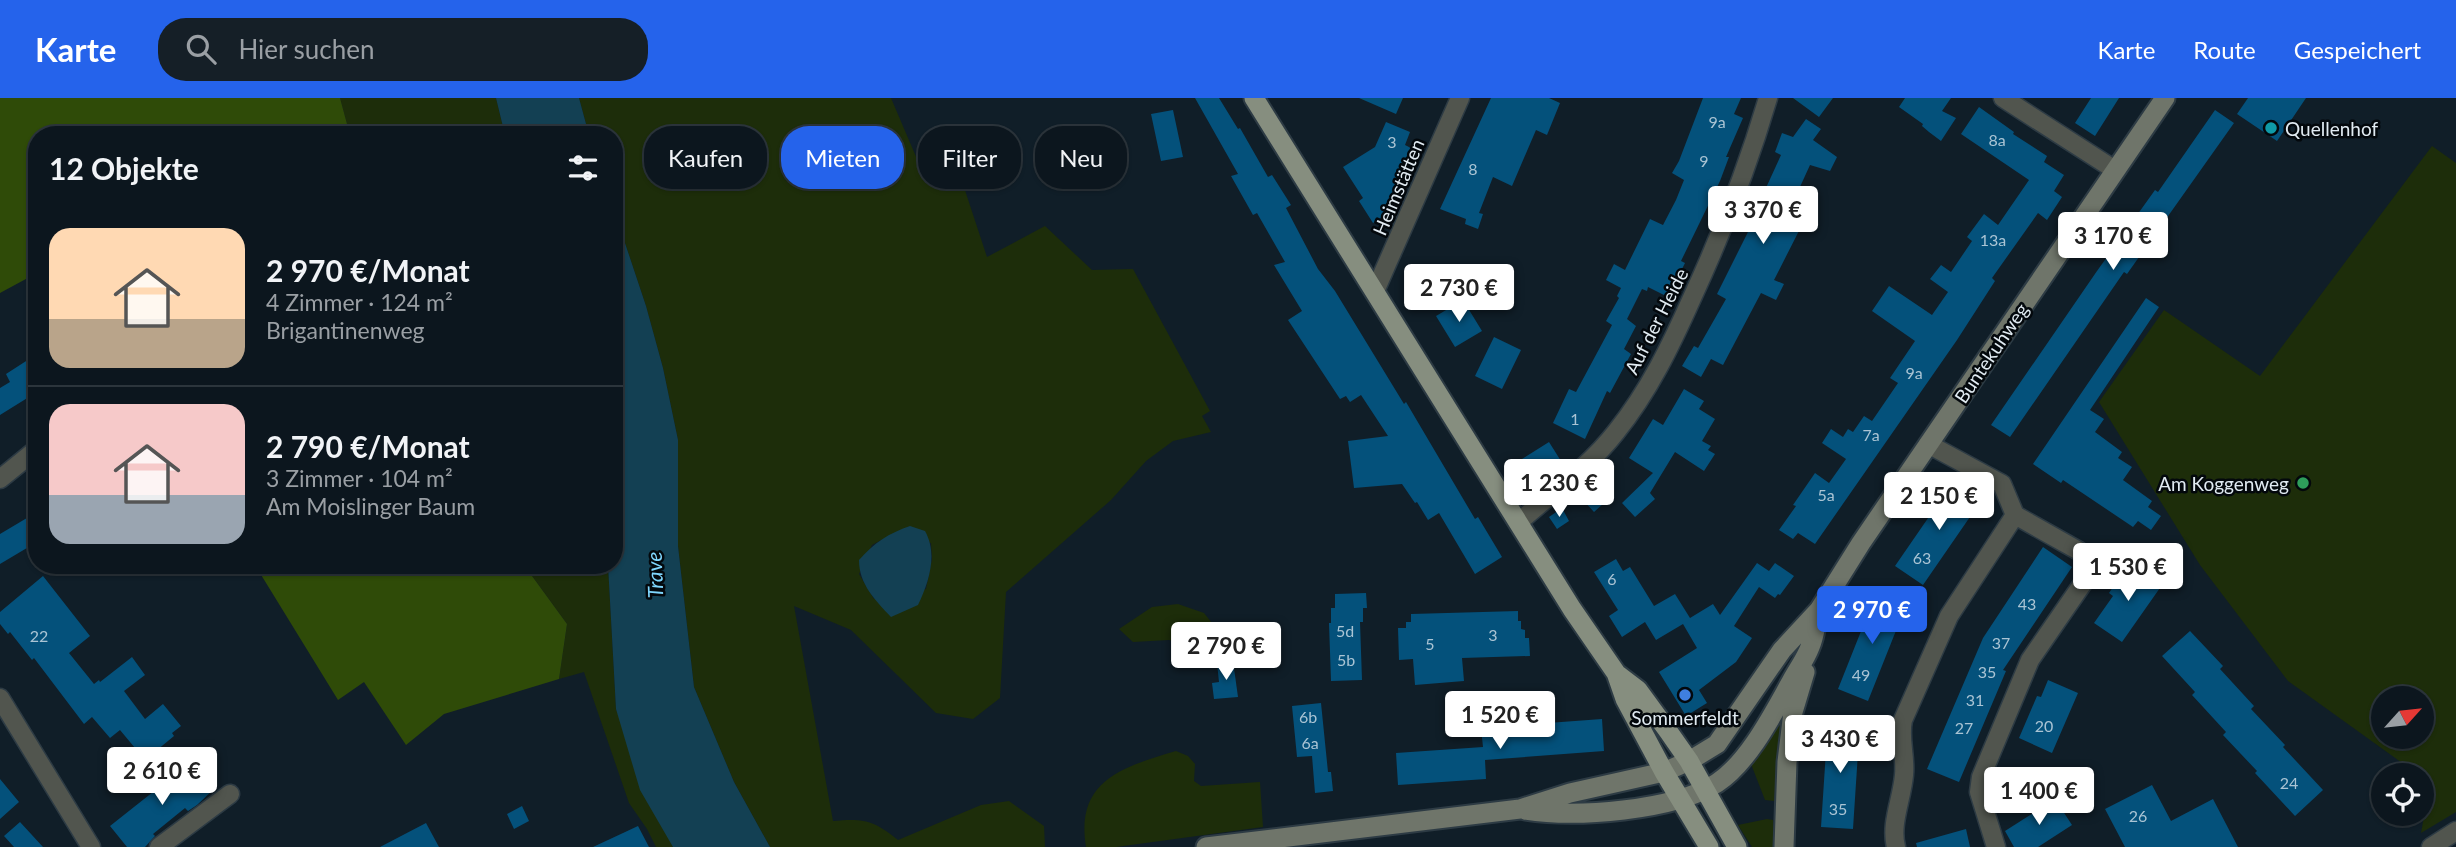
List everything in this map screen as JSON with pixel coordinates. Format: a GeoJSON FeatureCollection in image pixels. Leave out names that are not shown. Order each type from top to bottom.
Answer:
{"type":"FeatureCollection","features":[{"type":"Feature","properties":{"kind":"main road"},"geometry":{"type":"LineString","coordinates":[[1254,98],[1518,523],[1616,673],[1625,699],[1664,772],[1709,847]]}},
{"type":"Feature","properties":{"kind":"main road","name":"Buntekuhweg"},"geometry":{"type":"LineString","coordinates":[[1520,809],[1570,793],[1664,772],[1717,744],[1782,650],[1819,610],[1861,542],[2165,98]]}},
{"type":"Feature","properties":{"kind":"main road","name":"Buntekuhweg"},"geometry":{"type":"LineString","coordinates":[[1520,809],[1550,814],[1643,807],[1704,790],[1718,782],[1735,768],[1760,734],[1810,647],[1819,610]]}},
{"type":"Feature","properties":{"kind":"main road"},"geometry":{"type":"LineString","coordinates":[[1784,847],[1784,797],[1793,712],[1810,647]]}},
{"type":"Feature","properties":{"kind":"main road"},"geometry":{"type":"LineString","coordinates":[[1616,673],[1638,690],[1689,761],[1737,847]]}},
{"type":"Feature","properties":{"kind":"main road"},"geometry":{"type":"LineString","coordinates":[[1206,847],[1520,809]]}},
{"type":"Feature","properties":{"kind":"street","name":"Heimstätten"},"geometry":{"type":"LineString","coordinates":[[1374,291],[1460,98]]}},
{"type":"Feature","properties":{"kind":"street","name":"Auf der Heide"},"geometry":{"type":"LineString","coordinates":[[1518,523],[1593,458],[1616,432],[1661,367],[1707,264],[1755,141],[1768,98]]}},
{"type":"Feature","properties":{"kind":"street"},"geometry":{"type":"LineString","coordinates":[[2003,98],[2116,170]]}},
{"type":"Feature","properties":{"kind":"street"},"geometry":{"type":"LineString","coordinates":[[1928,444],[2002,484],[2015,515],[2079,551],[2090,561],[2090,573],[2030,660],[1981,777],[1979,792],[1996,847]]}},
{"type":"Feature","properties":{"kind":"street"},"geometry":{"type":"LineString","coordinates":[[0,479],[28,456]]}},
{"type":"Feature","properties":{"kind":"street"},"geometry":{"type":"LineString","coordinates":[[1896,847],[1895,826],[1904,774],[1904,751],[1899,735],[1903,720],[1949,616],[2015,515]]}},
{"type":"Feature","properties":{"kind":"street"},"geometry":{"type":"LineString","coordinates":[[1,702],[91,847]]}},
{"type":"Feature","properties":{"kind":"street"},"geometry":{"type":"LineString","coordinates":[[159,847],[230,794]]}},
{"type":"Feature","properties":{"kind":"street"},"geometry":{"type":"LineString","coordinates":[[2431,847],[2456,831]]}},
{"type":"Feature","properties":{"kind":"green space"},"geometry":{"type":"Polygon","coordinates":[[[0,98],[340,98],[348,126],[28,126],[28,278],[0,293],[0,98]]]}},
{"type":"Feature","properties":{"kind":"green space"},"geometry":{"type":"Polygon","coordinates":[[[340,98],[496,98],[503,126],[348,126],[340,98]]]}},
{"type":"Feature","properties":{"kind":"green space"},"geometry":{"type":"Polygon","coordinates":[[[579,98],[891,98],[903,126],[781,126],[781,189],[904,189],[904,128],[918,159],[918,189],[965,189],[987,257],[1045,226],[1092,270],[1133,269],[1210,411],[1202,416],[1211,432],[1173,441],[1146,461],[1111,500],[1006,592],[1000,698],[973,719],[936,713],[851,630],[794,606],[833,821],[852,820],[875,824],[898,840],[981,805],[1009,801],[1044,826],[1045,847],[770,847],[734,782],[694,687],[678,546],[678,440],[663,368],[623,237],[623,126],[587,126],[579,98]],[[883,539],[872,545],[859,574],[874,599],[926,589],[932,559],[931,543],[883,539]]]}},
{"type":"Feature","properties":{"kind":"green space","name":"Am Koggenweg"},"geometry":{"type":"Polygon","coordinates":[[[2432,146],[2456,163],[2456,812],[2434,825],[2434,763],[2402,763],[2383,749],[2434,749],[2434,686],[2371,686],[2371,741],[2288,681],[2200,565],[2099,402],[2164,310],[2260,376],[2432,146]]]}},
{"type":"Feature","properties":{"kind":"green space"},"geometry":{"type":"Polygon","coordinates":[[[261,574],[531,574],[567,624],[559,679],[444,714],[406,745],[364,682],[338,700],[261,574]]]}},
{"type":"Feature","properties":{"kind":"green space"},"geometry":{"type":"Polygon","coordinates":[[[531,574],[608,574],[616,709],[673,847],[656,847],[629,803],[584,672],[559,679],[567,624],[531,574]]]}},
{"type":"Feature","properties":{"kind":"green space"},"geometry":{"type":"Polygon","coordinates":[[[1178,604],[1204,613],[1216,628],[1213,637],[1204,646],[1169,640],[1133,642],[1119,629],[1152,607],[1178,604]]]}},
{"type":"Feature","properties":{"kind":"green space"},"geometry":{"type":"Polygon","coordinates":[[[1780,722],[1774,801],[1765,800],[1751,764],[1780,722]]]}},
{"type":"Feature","properties":{"kind":"green space"},"geometry":{"type":"Polygon","coordinates":[[[1176,751],[1188,756],[1195,764],[1194,781],[1201,786],[1260,782],[1263,827],[1116,847],[1086,847],[1085,824],[1088,806],[1096,791],[1121,771],[1176,751]]]}},
{"type":"Feature","properties":{"kind":"green space"},"geometry":{"type":"Polygon","coordinates":[[[1773,820],[1775,847],[1752,847],[1738,825],[1773,820]]]}},
{"type":"Feature","properties":{"kind":"green space","name":"Am Koggenweg"},"geometry":{"type":"Polygon","coordinates":[[[2422,826],[2433,826],[2421,833],[2422,826]]]}},
{"type":"Feature","properties":{"kind":"water"},"geometry":{"type":"Polygon","coordinates":[[[496,98],[579,98],[587,126],[503,126],[496,98]]]}},
{"type":"Feature","properties":{"kind":"water","name":"Trave"},"geometry":{"type":"Polygon","coordinates":[[[623,237],[663,368],[678,440],[678,546],[694,687],[734,782],[770,847],[673,847],[640,790],[616,709],[608,574],[623,574],[623,237]]]}},
{"type":"Feature","properties":{"kind":"water"},"geometry":{"type":"Polygon","coordinates":[[[910,526],[925,531],[931,549],[930,568],[918,605],[891,617],[865,584],[859,560],[882,539],[910,526]]]}},
{"type":"Feature","properties":{"kind":"building"},"geometry":{"type":"Polygon","coordinates":[[[1195,98],[1219,98],[1268,177],[1272,175],[1291,205],[1286,208],[1318,269],[1335,291],[1404,404],[1406,402],[1475,519],[1478,517],[1502,557],[1475,574],[1439,513],[1428,520],[1402,484],[1354,488],[1348,441],[1388,436],[1361,395],[1350,402],[1346,396],[1340,399],[1288,320],[1302,311],[1274,265],[1285,262],[1257,213],[1253,215],[1231,176],[1238,174],[1195,98]]]}},
{"type":"Feature","properties":{"kind":"building"},"geometry":{"type":"Polygon","coordinates":[[[1359,98],[1403,98],[1396,114],[1359,98]]]}},
{"type":"Feature","properties":{"kind":"building"},"geometry":{"type":"Polygon","coordinates":[[[1491,98],[1549,98],[1560,103],[1547,135],[1536,130],[1512,186],[1493,177],[1479,213],[1483,214],[1478,229],[1465,224],[1466,219],[1440,209],[1491,98]]]}},
{"type":"Feature","properties":{"kind":"building"},"geometry":{"type":"Polygon","coordinates":[[[1703,98],[1741,98],[1734,114],[1743,118],[1726,157],[1729,157],[1720,181],[1681,261],[1685,263],[1668,297],[1648,287],[1647,291],[1642,289],[1627,319],[1636,326],[1624,349],[1631,354],[1610,393],[1607,391],[1585,439],[1553,423],[1569,389],[1576,392],[1612,325],[1606,321],[1619,298],[1617,296],[1621,288],[1606,280],[1614,264],[1625,270],[1650,219],[1663,225],[1676,200],[1684,180],[1672,173],[1703,98]]]}},
{"type":"Feature","properties":{"kind":"building"},"geometry":{"type":"Polygon","coordinates":[[[1793,98],[1833,98],[1819,117],[1793,98]]]}},
{"type":"Feature","properties":{"kind":"building"},"geometry":{"type":"Polygon","coordinates":[[[1905,98],[1951,98],[1942,111],[1956,118],[1941,141],[1899,107],[1905,98]]]}},
{"type":"Feature","properties":{"kind":"building"},"geometry":{"type":"Polygon","coordinates":[[[2091,98],[2119,98],[2095,136],[2075,123],[2091,98]]]}},
{"type":"Feature","properties":{"kind":"building","name":"Quellenhof"},"geometry":{"type":"Polygon","coordinates":[[[2248,98],[2306,98],[2277,141],[2237,114],[2248,98]]]}},
{"type":"Feature","properties":{"kind":"building"},"geometry":{"type":"Polygon","coordinates":[[[1979,107],[2047,156],[2044,162],[2064,175],[2054,191],[2062,197],[2047,220],[2038,213],[1992,278],[1995,281],[1957,340],[1815,544],[1798,533],[1793,539],[1779,530],[1796,506],[1793,505],[1815,473],[1829,483],[1846,459],[1822,443],[1831,429],[1843,437],[1848,429],[1853,432],[1864,416],[1872,421],[1898,383],[1890,378],[1915,341],[1872,311],[1889,286],[1932,315],[1948,292],[1930,279],[1941,265],[1951,272],[1972,241],[1967,237],[1984,214],[1998,225],[2029,180],[1961,134],[1979,107]]]}},
{"type":"Feature","properties":{"kind":"building"},"geometry":{"type":"Polygon","coordinates":[[[1173,110],[1183,157],[1161,161],[1151,114],[1173,110]]]}},
{"type":"Feature","properties":{"kind":"building"},"geometry":{"type":"Polygon","coordinates":[[[2215,110],[2234,123],[2127,274],[2124,272],[2010,437],[1991,425],[2097,271],[2155,190],[2158,192],[2215,110]]]}},
{"type":"Feature","properties":{"kind":"building"},"geometry":{"type":"Polygon","coordinates":[[[1806,119],[1821,129],[1813,140],[1837,157],[1830,171],[1810,165],[1794,200],[1805,205],[1798,220],[1803,223],[1774,280],[1784,284],[1776,300],[1761,293],[1723,365],[1711,359],[1701,377],[1682,366],[1694,346],[1698,348],[1726,299],[1717,294],[1768,192],[1765,190],[1781,155],[1775,152],[1782,133],[1793,137],[1806,119]]]}},
{"type":"Feature","properties":{"kind":"building"},"geometry":{"type":"Polygon","coordinates":[[[1386,122],[1410,132],[1405,145],[1415,150],[1393,194],[1387,214],[1373,223],[1359,201],[1363,198],[1343,167],[1375,147],[1386,122]]]}},
{"type":"Feature","properties":{"kind":"building"},"geometry":{"type":"Polygon","coordinates":[[[2146,298],[2159,307],[2090,410],[2104,419],[2095,432],[2122,452],[2118,458],[2132,467],[2123,480],[2152,501],[2148,507],[2161,516],[2151,530],[2138,521],[2133,527],[2063,480],[2061,483],[2033,464],[2146,298]]]}},
{"type":"Feature","properties":{"kind":"building"},"geometry":{"type":"Polygon","coordinates":[[[1463,300],[1482,331],[1455,347],[1436,316],[1463,300]]]}},
{"type":"Feature","properties":{"kind":"building"},"geometry":{"type":"Polygon","coordinates":[[[1494,337],[1521,350],[1502,389],[1475,376],[1494,337]]]}},
{"type":"Feature","properties":{"kind":"building"},"geometry":{"type":"Polygon","coordinates":[[[28,360],[28,398],[0,415],[0,388],[10,382],[6,374],[28,360]]]}},
{"type":"Feature","properties":{"kind":"building"},"geometry":{"type":"Polygon","coordinates":[[[1684,389],[1704,401],[1699,409],[1715,419],[1702,441],[1711,446],[1708,450],[1715,454],[1704,471],[1675,452],[1650,493],[1655,499],[1635,517],[1622,503],[1653,473],[1629,458],[1653,419],[1663,425],[1684,389]]]}},
{"type":"Feature","properties":{"kind":"building"},"geometry":{"type":"Polygon","coordinates":[[[1549,442],[1561,461],[1535,478],[1522,459],[1549,442]]]}},
{"type":"Feature","properties":{"kind":"building"},"geometry":{"type":"Polygon","coordinates":[[[1955,479],[1983,498],[1923,585],[1895,566],[1955,479]]]}},
{"type":"Feature","properties":{"kind":"building"},"geometry":{"type":"Polygon","coordinates":[[[1602,483],[1613,495],[1594,512],[1583,500],[1602,483]]]}},
{"type":"Feature","properties":{"kind":"building"},"geometry":{"type":"Polygon","coordinates":[[[1562,508],[1569,521],[1557,529],[1549,517],[1562,508]]]}},
{"type":"Feature","properties":{"kind":"building"},"geometry":{"type":"Polygon","coordinates":[[[28,517],[28,547],[0,564],[0,534],[28,517]]]}},
{"type":"Feature","properties":{"kind":"building"},"geometry":{"type":"Polygon","coordinates":[[[2043,547],[2072,567],[2003,670],[2006,671],[1959,782],[1927,769],[1983,638],[2043,547]]]}},
{"type":"Feature","properties":{"kind":"building"},"geometry":{"type":"Polygon","coordinates":[[[1616,559],[1623,571],[1630,567],[1654,606],[1675,594],[1690,618],[1713,604],[1720,615],[1757,563],[1769,571],[1775,563],[1794,576],[1775,598],[1759,587],[1734,626],[1752,638],[1736,662],[1699,690],[1707,703],[1686,716],[1659,672],[1697,648],[1683,624],[1656,640],[1645,622],[1622,637],[1609,616],[1618,610],[1594,572],[1616,559]]]}},
{"type":"Feature","properties":{"kind":"building"},"geometry":{"type":"Polygon","coordinates":[[[2134,565],[2162,585],[2122,642],[2094,623],[2113,596],[2109,593],[2117,581],[2121,584],[2134,565]]]}},
{"type":"Feature","properties":{"kind":"building"},"geometry":{"type":"Polygon","coordinates":[[[43,576],[90,636],[69,653],[94,684],[132,657],[145,675],[124,691],[145,719],[163,704],[181,726],[172,733],[174,736],[145,760],[120,730],[110,738],[92,717],[84,724],[34,658],[32,660],[10,632],[8,634],[0,624],[0,612],[43,576]]]}},
{"type":"Feature","properties":{"kind":"building"},"geometry":{"type":"Polygon","coordinates":[[[1877,591],[1907,603],[1868,701],[1838,689],[1877,591]]]}},
{"type":"Feature","properties":{"kind":"building"},"geometry":{"type":"Polygon","coordinates":[[[1366,593],[1367,608],[1363,608],[1363,622],[1360,622],[1362,680],[1331,681],[1329,623],[1331,608],[1335,608],[1335,594],[1366,593]]]}},
{"type":"Feature","properties":{"kind":"building"},"geometry":{"type":"Polygon","coordinates":[[[1518,611],[1521,629],[1525,630],[1525,638],[1529,638],[1530,656],[1462,658],[1464,681],[1415,685],[1413,659],[1399,660],[1398,628],[1406,628],[1406,622],[1411,622],[1411,614],[1518,611]]]}},
{"type":"Feature","properties":{"kind":"building"},"geometry":{"type":"Polygon","coordinates":[[[2190,631],[2223,666],[2220,669],[2254,706],[2251,709],[2323,790],[2295,816],[2223,735],[2226,732],[2192,695],[2195,692],[2162,656],[2190,631]]]}},
{"type":"Feature","properties":{"kind":"building"},"geometry":{"type":"Polygon","coordinates":[[[1233,661],[1238,697],[1214,699],[1212,683],[1219,682],[1217,663],[1233,661]]]}},
{"type":"Feature","properties":{"kind":"building"},"geometry":{"type":"Polygon","coordinates":[[[2048,680],[2078,693],[2052,753],[2019,738],[2037,696],[2041,697],[2048,680]]]}},
{"type":"Feature","properties":{"kind":"building"},"geometry":{"type":"Polygon","coordinates":[[[1321,703],[1328,772],[1331,772],[1333,791],[1315,793],[1312,756],[1297,757],[1292,706],[1321,703]]]}},
{"type":"Feature","properties":{"kind":"building"},"geometry":{"type":"Polygon","coordinates":[[[1602,719],[1604,751],[1485,760],[1486,779],[1398,785],[1396,753],[1483,747],[1481,728],[1602,719]]]}},
{"type":"Feature","properties":{"kind":"building"},"geometry":{"type":"Polygon","coordinates":[[[1828,720],[1860,722],[1853,829],[1821,827],[1828,720]]]}},
{"type":"Feature","properties":{"kind":"building"},"geometry":{"type":"Polygon","coordinates":[[[187,765],[199,779],[206,773],[217,786],[197,805],[188,811],[185,808],[153,834],[155,836],[145,847],[127,847],[110,826],[187,765]]]}},
{"type":"Feature","properties":{"kind":"building"},"geometry":{"type":"Polygon","coordinates":[[[0,779],[19,802],[0,819],[0,779]]]}},
{"type":"Feature","properties":{"kind":"building"},"geometry":{"type":"Polygon","coordinates":[[[2152,785],[2171,821],[2213,799],[2238,847],[2125,847],[2105,809],[2152,785]]]}},
{"type":"Feature","properties":{"kind":"building"},"geometry":{"type":"Polygon","coordinates":[[[2055,799],[2072,825],[2038,847],[2014,847],[2005,831],[2055,799]]]}},
{"type":"Feature","properties":{"kind":"building"},"geometry":{"type":"Polygon","coordinates":[[[522,806],[529,821],[514,829],[507,814],[522,806]]]}},
{"type":"Feature","properties":{"kind":"building"},"geometry":{"type":"Polygon","coordinates":[[[20,822],[43,847],[14,847],[4,836],[20,822]]]}},
{"type":"Feature","properties":{"kind":"building"},"geometry":{"type":"Polygon","coordinates":[[[426,823],[439,847],[380,847],[426,823]]]}},
{"type":"Feature","properties":{"kind":"building"},"geometry":{"type":"Polygon","coordinates":[[[638,826],[649,847],[593,847],[638,826]]]}},
{"type":"Feature","properties":{"kind":"building"},"geometry":{"type":"Polygon","coordinates":[[[1966,829],[1970,847],[1917,847],[1916,843],[1966,829]]]}},
{"type":"Feature","properties":{"kind":"place","name":"Quellenhof"},"geometry":{"type":"Point","coordinates":[2271,128]}},
{"type":"Feature","properties":{"kind":"place","name":"Am Koggenweg"},"geometry":{"type":"Point","coordinates":[2303,483]}},
{"type":"Feature","properties":{"kind":"place","name":"Sommerfeldt"},"geometry":{"type":"Point","coordinates":[1685,695]}}]}
